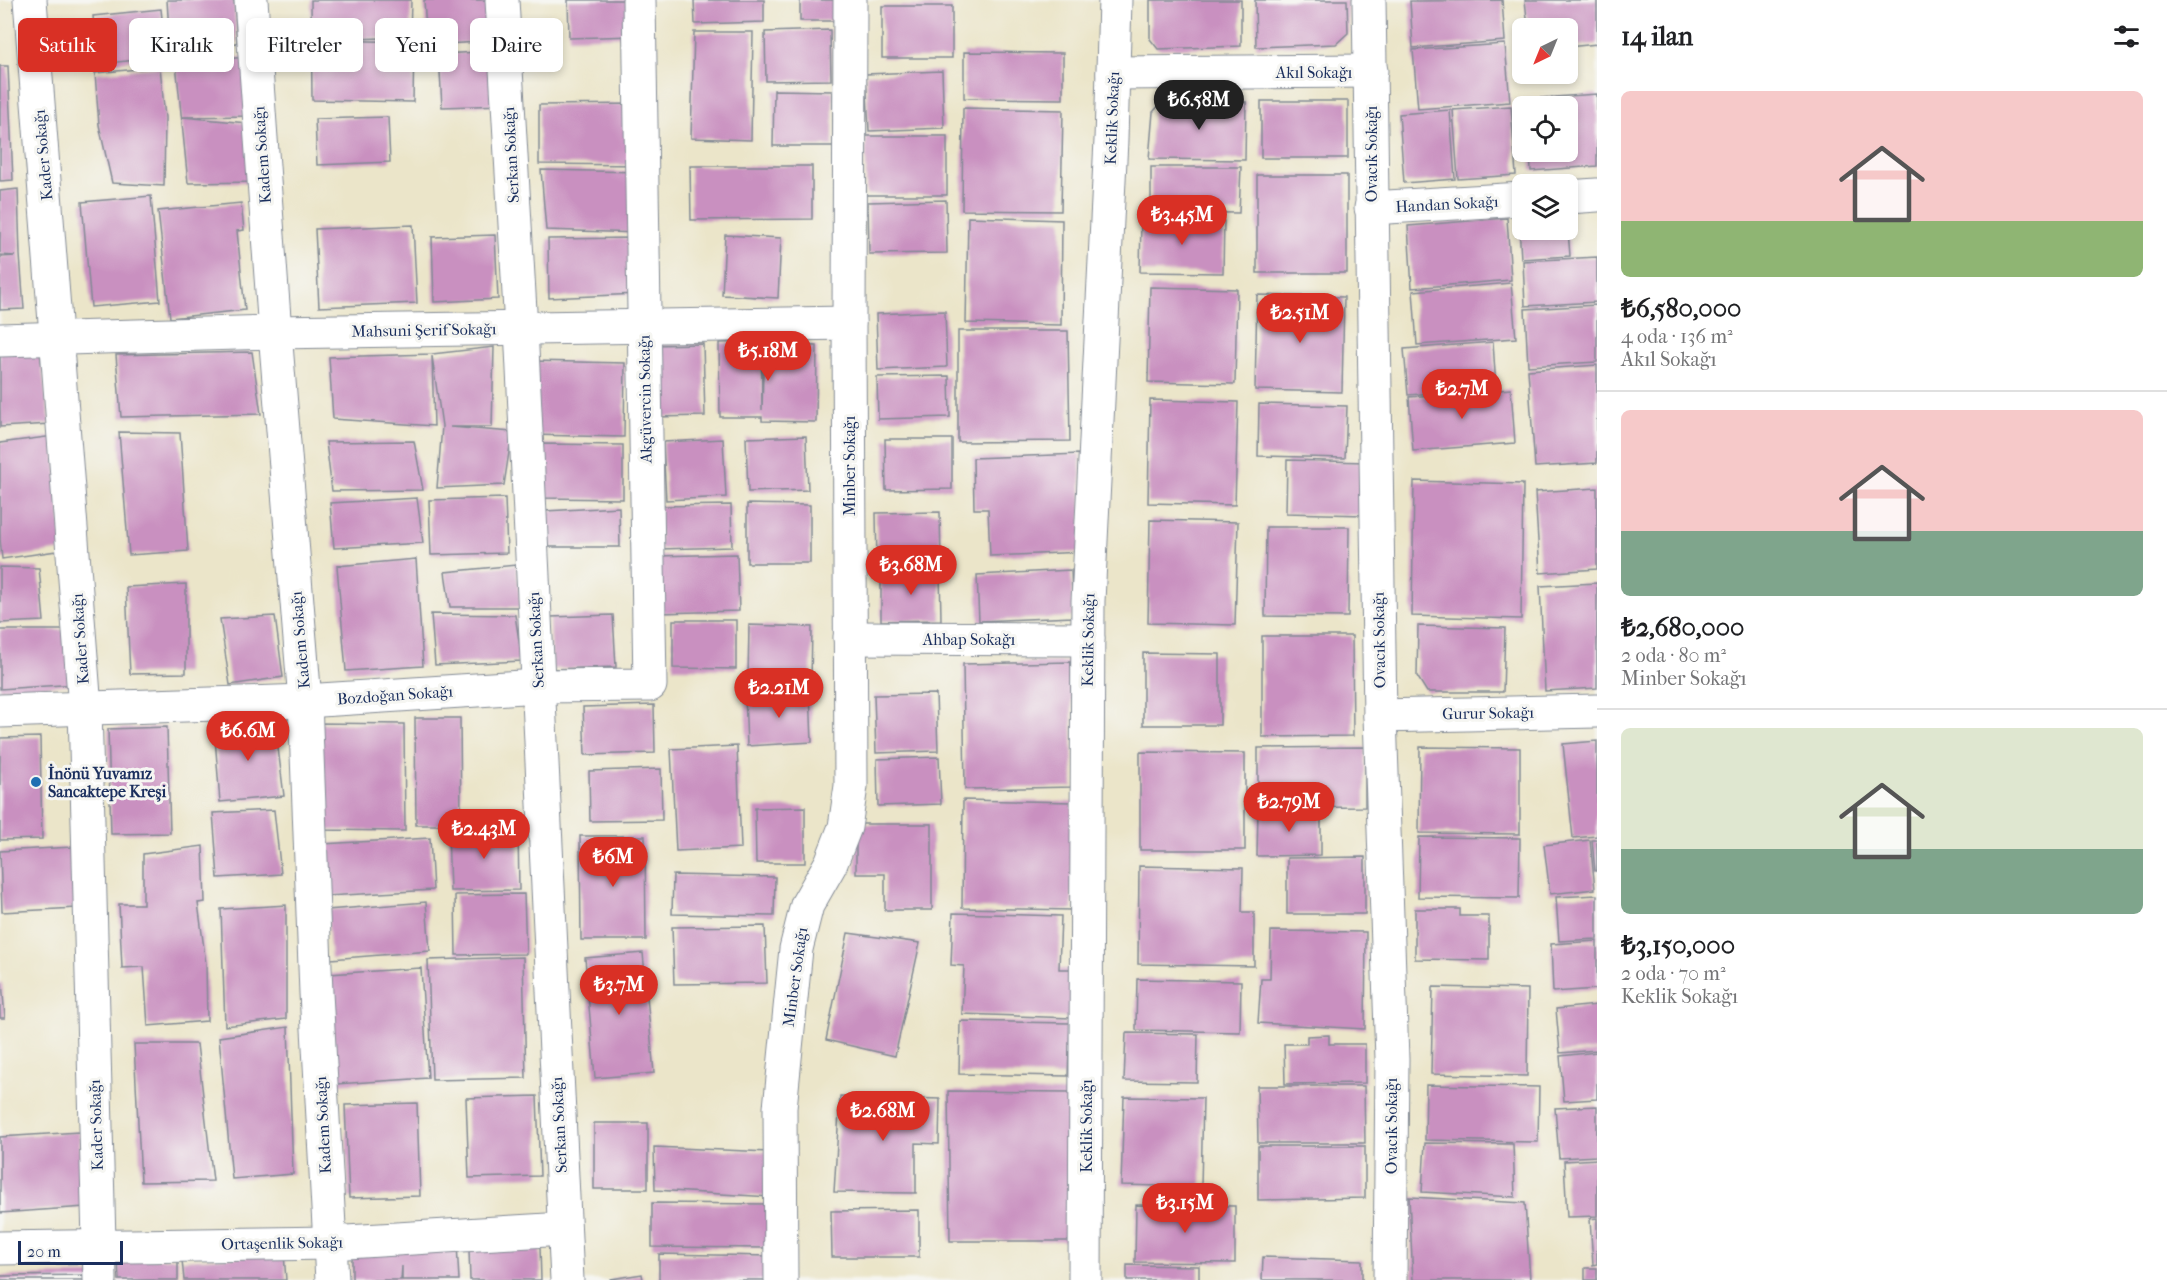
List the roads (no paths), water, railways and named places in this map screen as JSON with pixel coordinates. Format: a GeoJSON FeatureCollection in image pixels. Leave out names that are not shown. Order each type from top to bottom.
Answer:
{"type":"FeatureCollection","features":[{"type":"Feature","properties":{"kind":"street","name":"Kader Sokağı"},"geometry":{"type":"LineString","coordinates":[[30,0],[85,708],[100,1280]]}},
{"type":"Feature","properties":{"kind":"street","name":"Kadem Sokağı"},"geometry":{"type":"LineString","coordinates":[[251,0],[305,701],[316,993],[332,1280]]}},
{"type":"Feature","properties":{"kind":"street","name":"Serkan Sokağı"},"geometry":{"type":"LineString","coordinates":[[502,0],[521,328],[567,1280]]}},
{"type":"Feature","properties":{"kind":"street","name":"Akgüvercin Sokağı"},"geometry":{"type":"LineString","coordinates":[[538,686],[650,685],[639,0]]}},
{"type":"Feature","properties":{"kind":"street","name":"Minber Sokağı"},"geometry":{"type":"LineString","coordinates":[[781,1280],[780,1108],[796,949],[807,905],[831,863],[845,827],[851,786],[850,0]]}},
{"type":"Feature","properties":{"kind":"street","name":"Keklik Sokağı"},"geometry":{"type":"LineString","coordinates":[[1085,1280],[1088,639],[1115,0]]}},
{"type":"Feature","properties":{"kind":"street","name":"Ovacık Sokağı"},"geometry":{"type":"LineString","coordinates":[[1369,0],[1380,716],[1392,1059],[1390,1280]]}},
{"type":"Feature","properties":{"kind":"street","name":"Akıl Sokağı"},"geometry":{"type":"LineString","coordinates":[[1113,73],[1371,71]]}},
{"type":"Feature","properties":{"kind":"street"},"geometry":{"type":"LineString","coordinates":[[1578,196],[1597,195]]}},
{"type":"Feature","properties":{"kind":"street","name":"Handan Sokağı"},"geometry":{"type":"LineString","coordinates":[[1371,208],[1512,200]]}},
{"type":"Feature","properties":{"kind":"street","name":"Mahsuni Şerif Sokağı"},"geometry":{"type":"LineString","coordinates":[[0,340],[275,332],[849,323]]}},
{"type":"Feature","properties":{"kind":"street","name":"Ahbap Sokağı"},"geometry":{"type":"LineString","coordinates":[[850,638],[1088,639]]}},
{"type":"Feature","properties":{"kind":"street","name":"Bozdoğan Sokağı"},"geometry":{"type":"LineString","coordinates":[[0,711],[305,701],[538,686]]}},
{"type":"Feature","properties":{"kind":"street","name":"Gurur Sokağı"},"geometry":{"type":"LineString","coordinates":[[1380,716],[1597,711]]}},
{"type":"Feature","properties":{"kind":"street","name":"Ortaşenlik Sokağı"},"geometry":{"type":"LineString","coordinates":[[0,1248],[330,1243],[564,1229]]}},
{"type":"Feature","properties":{"kind":"place","name":"İnönü Yuvamız Sancaktepe Kreşi"},"geometry":{"type":"Point","coordinates":[36,782]}}]}
